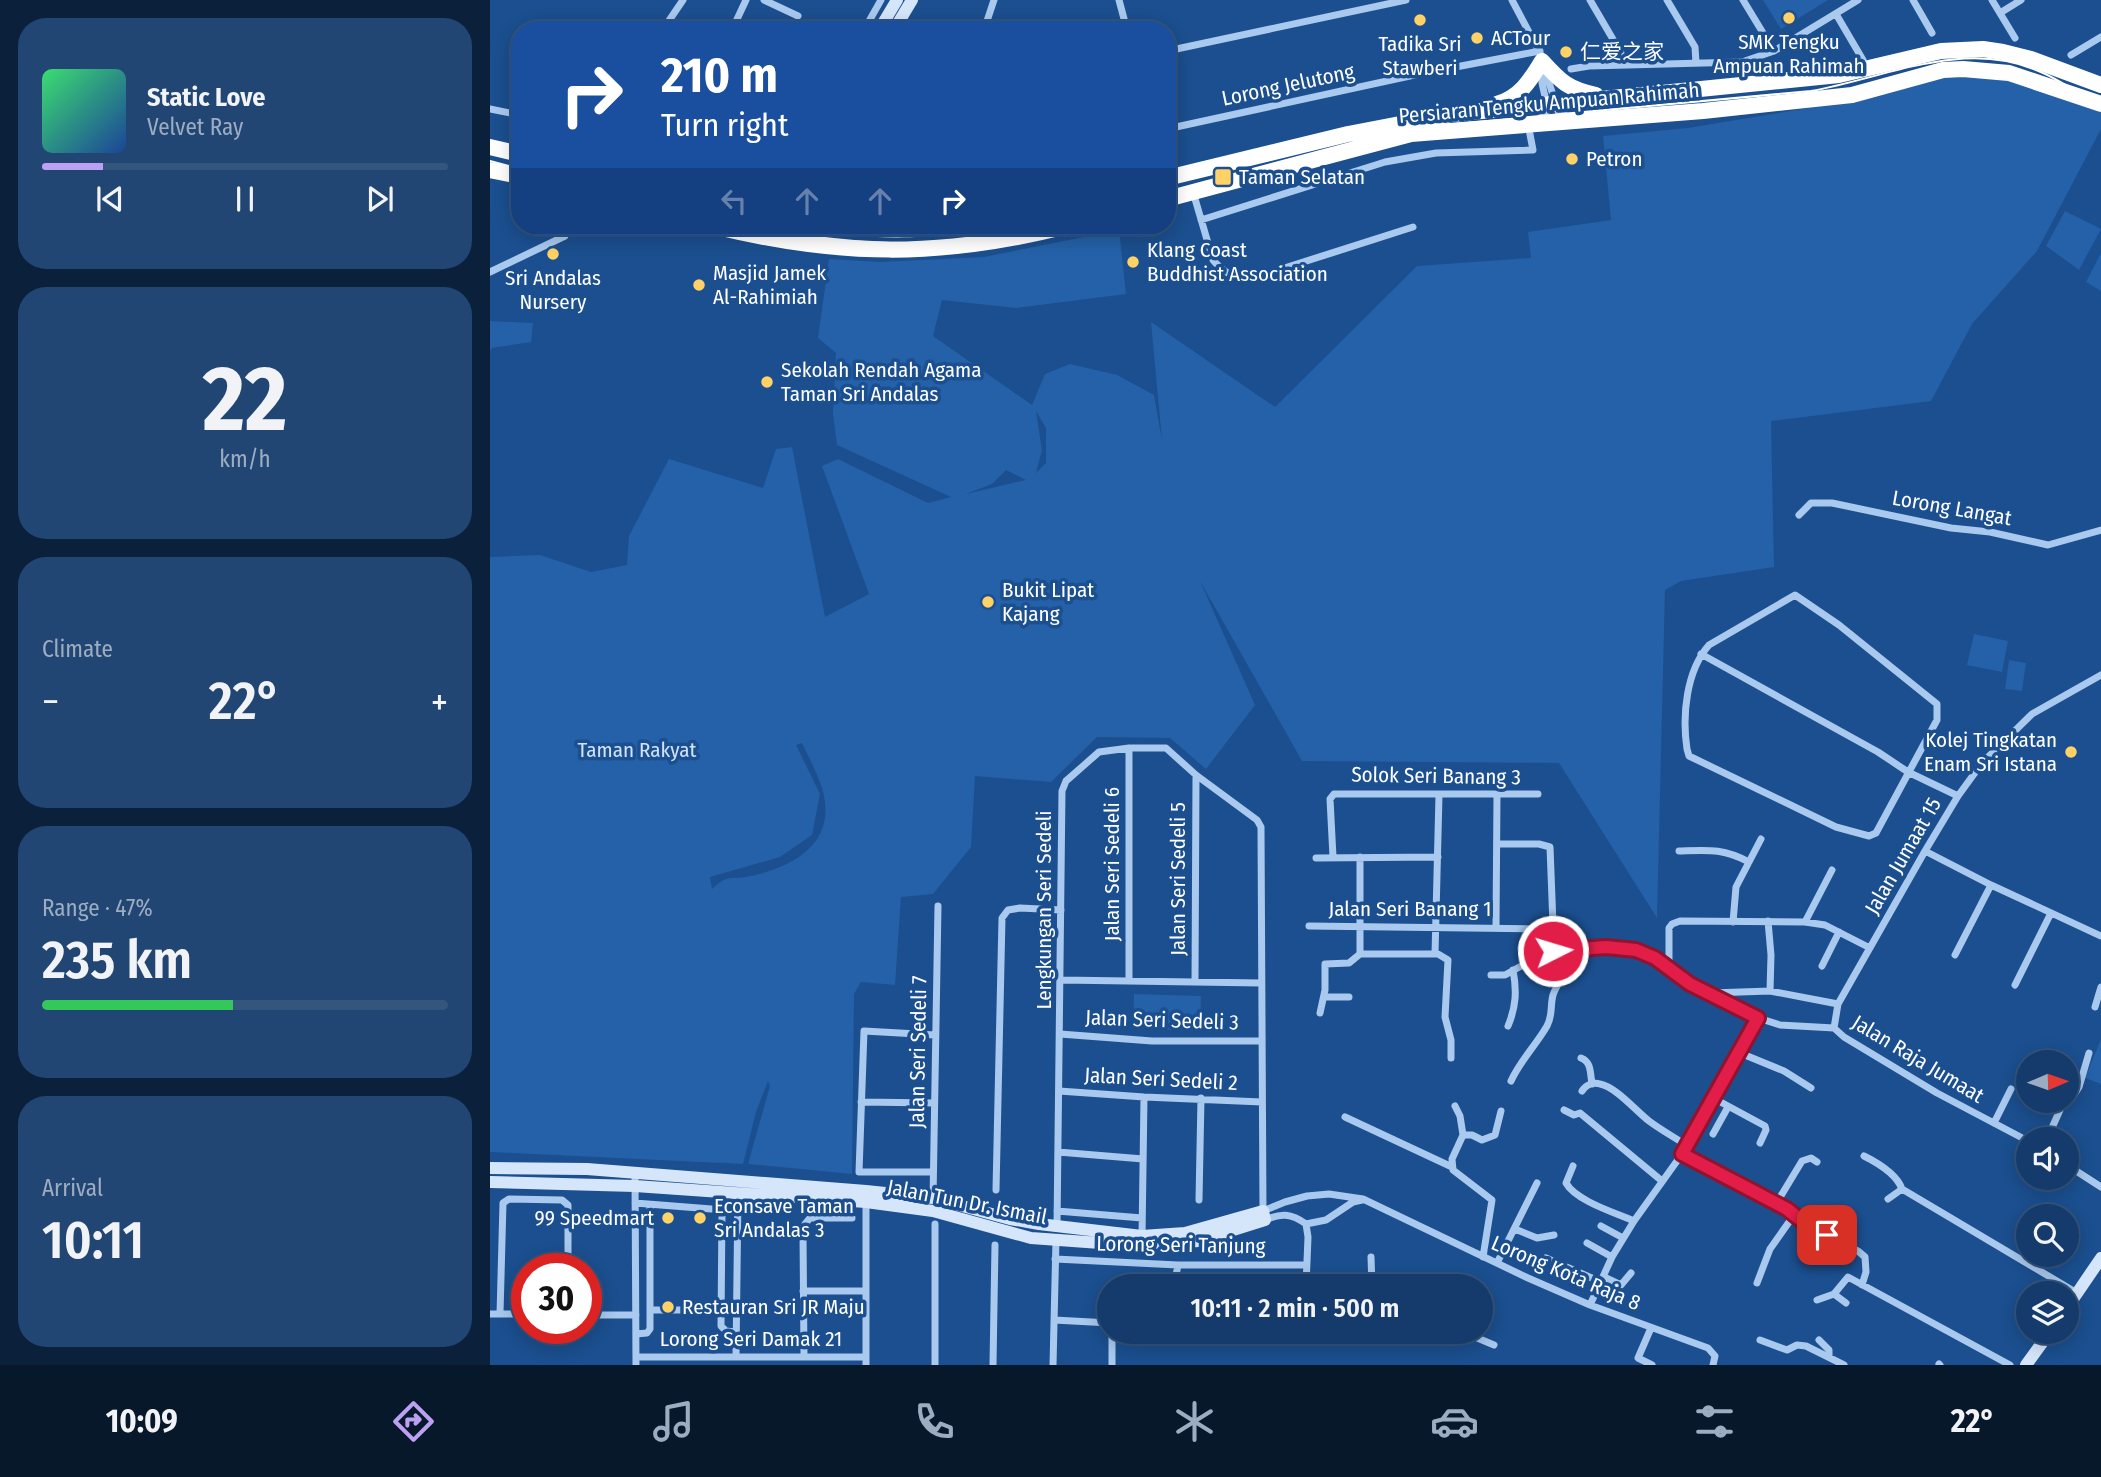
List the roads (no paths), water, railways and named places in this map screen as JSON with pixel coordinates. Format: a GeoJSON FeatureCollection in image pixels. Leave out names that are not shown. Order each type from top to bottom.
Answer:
{"type":"FeatureCollection","features":[{"type":"Feature","properties":{"kind":"highway","name":"Persiaran Tengku Ampuan Rahimah"},"geometry":{"type":"LineString","coordinates":[[1176,176],[1348,134],[1452,114],[1839,75],[1941,51],[1983,49],[2031,59],[2101,85]]}},
{"type":"Feature","properties":{"kind":"highway"},"geometry":{"type":"LineString","coordinates":[[1452,114],[1509,100],[1522,91],[1541,56],[1560,81],[1570,88],[1609,98]]}},
{"type":"Feature","properties":{"kind":"highway","name":"Persiaran Tengku Ampuan Rahimah"},"geometry":{"type":"LineString","coordinates":[[1176,197],[1411,134],[1852,95],[1943,70],[2009,73],[2101,104]]}},
{"type":"Feature","properties":{"kind":"highway"},"geometry":{"type":"LineString","coordinates":[[490,147],[511,152]]}},
{"type":"Feature","properties":{"kind":"highway"},"geometry":{"type":"LineString","coordinates":[[490,170],[511,175]]}},
{"type":"Feature","properties":{"kind":"highway"},"geometry":{"type":"LineString","coordinates":[[754,235],[796,244],[856,250],[934,250],[1026,235]]}},
{"type":"Feature","properties":{"kind":"street"},"geometry":{"type":"LineString","coordinates":[[669,21],[683,0]]}},
{"type":"Feature","properties":{"kind":"street"},"geometry":{"type":"LineString","coordinates":[[736,21],[746,0]]}},
{"type":"Feature","properties":{"kind":"street"},"geometry":{"type":"LineString","coordinates":[[764,0],[799,16]]}},
{"type":"Feature","properties":{"kind":"street"},"geometry":{"type":"LineString","coordinates":[[869,21],[881,0]]}},
{"type":"Feature","properties":{"kind":"street"},"geometry":{"type":"LineString","coordinates":[[884,21],[897,0]]}},
{"type":"Feature","properties":{"kind":"street"},"geometry":{"type":"LineString","coordinates":[[899,21],[912,0]]}},
{"type":"Feature","properties":{"kind":"street"},"geometry":{"type":"LineString","coordinates":[[987,21],[994,0]]}},
{"type":"Feature","properties":{"kind":"street"},"geometry":{"type":"LineString","coordinates":[[1119,0],[1125,21]]}},
{"type":"Feature","properties":{"kind":"street"},"geometry":{"type":"LineString","coordinates":[[1176,49],[1406,0]]}},
{"type":"Feature","properties":{"kind":"street"},"geometry":{"type":"LineString","coordinates":[[1201,220],[1385,162],[1436,153],[1534,150],[1531,123],[1546,114],[1550,105],[1541,56],[1512,0]]}},
{"type":"Feature","properties":{"kind":"street"},"geometry":{"type":"LineString","coordinates":[[1590,0],[1621,53],[1622,65]]}},
{"type":"Feature","properties":{"kind":"street"},"geometry":{"type":"LineString","coordinates":[[1667,0],[1695,47],[1696,63]]}},
{"type":"Feature","properties":{"kind":"street"},"geometry":{"type":"LineString","coordinates":[[1743,0],[1774,51]]}},
{"type":"Feature","properties":{"kind":"street"},"geometry":{"type":"LineString","coordinates":[[1571,69],[1742,62],[1774,51],[1858,0]]}},
{"type":"Feature","properties":{"kind":"street"},"geometry":{"type":"LineString","coordinates":[[1913,0],[1932,33]]}},
{"type":"Feature","properties":{"kind":"street"},"geometry":{"type":"LineString","coordinates":[[1992,0],[2015,38]]}},
{"type":"Feature","properties":{"kind":"street"},"geometry":{"type":"LineString","coordinates":[[2000,13],[2021,0]]}},
{"type":"Feature","properties":{"kind":"street"},"geometry":{"type":"LineString","coordinates":[[1836,14],[1863,60]]}},
{"type":"Feature","properties":{"kind":"street"},"geometry":{"type":"LineString","coordinates":[[2071,55],[2101,37]]}},
{"type":"Feature","properties":{"kind":"street","name":"Lorong Jelutong"},"geometry":{"type":"LineString","coordinates":[[1176,127],[1419,74],[1541,56]]}},
{"type":"Feature","properties":{"kind":"street"},"geometry":{"type":"LineString","coordinates":[[1550,105],[1559,114],[1582,120]]}},
{"type":"Feature","properties":{"kind":"street"},"geometry":{"type":"LineString","coordinates":[[490,108],[511,113]]}},
{"type":"Feature","properties":{"kind":"street"},"geometry":{"type":"LineString","coordinates":[[1193,192],[1216,265],[1242,280],[1413,227]]}},
{"type":"Feature","properties":{"kind":"street"},"geometry":{"type":"LineString","coordinates":[[490,272],[565,235]]}},
{"type":"Feature","properties":{"kind":"street"},"geometry":{"type":"LineString","coordinates":[[794,235],[796,244]]}},
{"type":"Feature","properties":{"kind":"street"},"geometry":{"type":"LineString","coordinates":[[796,244],[802,235]]}},
{"type":"Feature","properties":{"kind":"street","name":"Lorong Langat"},"geometry":{"type":"LineString","coordinates":[[1799,515],[1811,503],[1832,503],[2049,545],[2101,530]]}},
{"type":"Feature","properties":{"kind":"street"},"geometry":{"type":"LineString","coordinates":[[1795,595],[1839,625],[1937,704],[1937,720],[1876,833],[1869,836],[1836,827],[1689,756],[1686,742],[1687,701],[1690,681],[1701,654],[1709,645],[1795,595]]}},
{"type":"Feature","properties":{"kind":"street"},"geometry":{"type":"LineString","coordinates":[[1701,654],[1908,772],[1958,796]]}},
{"type":"Feature","properties":{"kind":"street","name":"Jalan Jumaat 15"},"geometry":{"type":"LineString","coordinates":[[1834,1028],[1838,1004],[1958,796],[1982,764],[2032,714],[2101,675]]}},
{"type":"Feature","properties":{"kind":"street","name":"Lengkungan Seri Sedeli"},"geometry":{"type":"LineString","coordinates":[[1053,1365],[1062,791],[1066,781],[1099,752],[1129,748],[1166,748],[1196,775],[1257,820],[1261,827],[1264,1215]]}},
{"type":"Feature","properties":{"kind":"street","name":"Jalan Seri Sedeli 6"},"geometry":{"type":"LineString","coordinates":[[1129,748],[1129,981]]}},
{"type":"Feature","properties":{"kind":"street","name":"Jalan Seri Sedeli 5"},"geometry":{"type":"LineString","coordinates":[[1195,982],[1196,775]]}},
{"type":"Feature","properties":{"kind":"street","name":"Solok Seri Banang 3"},"geometry":{"type":"LineString","coordinates":[[1333,857],[1331,799],[1334,794],[1538,794]]}},
{"type":"Feature","properties":{"kind":"street"},"geometry":{"type":"LineString","coordinates":[[1496,927],[1497,794]]}},
{"type":"Feature","properties":{"kind":"street"},"geometry":{"type":"LineString","coordinates":[[1435,954],[1439,795]]}},
{"type":"Feature","properties":{"kind":"street"},"geometry":{"type":"LineString","coordinates":[[1733,922],[1736,887],[1761,839]]}},
{"type":"Feature","properties":{"kind":"street"},"geometry":{"type":"LineString","coordinates":[[1491,975],[1505,975],[1523,965],[1547,962],[1553,951],[1550,847],[1539,844],[1497,844]]}},
{"type":"Feature","properties":{"kind":"street"},"geometry":{"type":"LineString","coordinates":[[1679,851],[1718,850],[1730,852],[1749,862]]}},
{"type":"Feature","properties":{"kind":"street"},"geometry":{"type":"LineString","coordinates":[[1925,852],[1991,886],[2101,936]]}},
{"type":"Feature","properties":{"kind":"street"},"geometry":{"type":"LineString","coordinates":[[1320,1013],[1325,997],[1325,964],[1349,963],[1360,954],[1360,857]]}},
{"type":"Feature","properties":{"kind":"street"},"geometry":{"type":"LineString","coordinates":[[1316,858],[1438,857]]}},
{"type":"Feature","properties":{"kind":"street"},"geometry":{"type":"LineString","coordinates":[[1805,922],[1832,870]]}},
{"type":"Feature","properties":{"kind":"street"},"geometry":{"type":"LineString","coordinates":[[1955,956],[1991,886]]}},
{"type":"Feature","properties":{"kind":"street","name":"Jalan Seri Sedeli 7"},"geometry":{"type":"LineString","coordinates":[[937,1364],[933,1172],[938,906]]}},
{"type":"Feature","properties":{"kind":"street"},"geometry":{"type":"LineString","coordinates":[[996,1190],[1002,918],[1008,910],[1020,908],[1061,910]]}},
{"type":"Feature","properties":{"kind":"street"},"geometry":{"type":"LineString","coordinates":[[2014,985],[2051,913]]}},
{"type":"Feature","properties":{"kind":"street"},"geometry":{"type":"LineString","coordinates":[[1768,921],[1770,991]]}},
{"type":"Feature","properties":{"kind":"street"},"geometry":{"type":"LineString","coordinates":[[1669,970],[1669,935],[1672,924],[1680,922],[1805,922],[1825,925],[1870,948]]}},
{"type":"Feature","properties":{"kind":"street","name":"Jalan Seri Banang 1"},"geometry":{"type":"LineString","coordinates":[[1308,926],[1553,929]]}},
{"type":"Feature","properties":{"kind":"street"},"geometry":{"type":"LineString","coordinates":[[1822,966],[1839,932]]}},
{"type":"Feature","properties":{"kind":"street","name":"Jalan Raja Jumaat"},"geometry":{"type":"LineString","coordinates":[[1553,951],[1606,947],[1636,950],[1655,958],[1690,984],[1758,1018],[1780,1025],[1834,1028],[1844,1037],[1937,1093],[2016,1135]]}},
{"type":"Feature","properties":{"kind":"street"},"geometry":{"type":"LineString","coordinates":[[1511,1081],[1546,1028],[1552,1015],[1554,993],[1582,948]]}},
{"type":"Feature","properties":{"kind":"street"},"geometry":{"type":"LineString","coordinates":[[1360,954],[1445,956],[1448,960],[1445,1017],[1451,1040],[1451,1058]]}},
{"type":"Feature","properties":{"kind":"street"},"geometry":{"type":"LineString","coordinates":[[1508,1027],[1514,1011],[1516,992],[1513,970]]}},
{"type":"Feature","properties":{"kind":"street"},"geometry":{"type":"LineString","coordinates":[[1061,980],[1261,983]]}},
{"type":"Feature","properties":{"kind":"street"},"geometry":{"type":"LineString","coordinates":[[2095,1007],[2101,986]]}},
{"type":"Feature","properties":{"kind":"street","name":"Jalan Raja Jumaat"},"geometry":{"type":"LineString","coordinates":[[1709,993],[1770,991],[1838,1004]]}},
{"type":"Feature","properties":{"kind":"street"},"geometry":{"type":"LineString","coordinates":[[1325,997],[1349,997]]}},
{"type":"Feature","properties":{"kind":"street"},"geometry":{"type":"LineString","coordinates":[[1713,1133],[1721,1103],[1758,1018]]}},
{"type":"Feature","properties":{"kind":"street"},"geometry":{"type":"LineString","coordinates":[[933,1172],[859,1172],[864,1031],[936,1035]]}},
{"type":"Feature","properties":{"kind":"street","name":"Jalan Seri Sedeli 3"},"geometry":{"type":"LineString","coordinates":[[1060,1034],[1152,1041],[1262,1041]]}},
{"type":"Feature","properties":{"kind":"street"},"geometry":{"type":"LineString","coordinates":[[1744,1052],[1784,1070],[1811,1088]]}},
{"type":"Feature","properties":{"kind":"street"},"geometry":{"type":"LineString","coordinates":[[2079,1087],[2089,1053]]}},
{"type":"Feature","properties":{"kind":"street"},"geometry":{"type":"LineString","coordinates":[[1581,1058],[1586,1059],[1590,1066],[1592,1084]]}},
{"type":"Feature","properties":{"kind":"street"},"geometry":{"type":"LineString","coordinates":[[1582,1091],[1592,1084],[1599,1083],[1607,1087],[1686,1145]]}},
{"type":"Feature","properties":{"kind":"street"},"geometry":{"type":"LineString","coordinates":[[1994,1123],[2011,1089]]}},
{"type":"Feature","properties":{"kind":"street","name":"Jalan Seri Sedeli 2"},"geometry":{"type":"LineString","coordinates":[[1059,1091],[1262,1102]]}},
{"type":"Feature","properties":{"kind":"street"},"geometry":{"type":"LineString","coordinates":[[1142,1241],[1143,1097]]}},
{"type":"Feature","properties":{"kind":"street"},"geometry":{"type":"LineString","coordinates":[[1199,1200],[1201,1098]]}},
{"type":"Feature","properties":{"kind":"street"},"geometry":{"type":"LineString","coordinates":[[861,1102],[934,1103]]}},
{"type":"Feature","properties":{"kind":"street"},"geometry":{"type":"LineString","coordinates":[[1721,1103],[1765,1126],[1760,1143]]}},
{"type":"Feature","properties":{"kind":"street"},"geometry":{"type":"LineString","coordinates":[[1590,1305],[1612,1257],[1634,1221],[1686,1145],[1721,1103]]}},
{"type":"Feature","properties":{"kind":"street"},"geometry":{"type":"LineString","coordinates":[[1452,1167],[1451,1159],[1463,1135],[1460,1116],[1455,1106]]}},
{"type":"Feature","properties":{"kind":"street"},"geometry":{"type":"LineString","coordinates":[[1564,1110],[1574,1115],[1580,1112],[1662,1181]]}},
{"type":"Feature","properties":{"kind":"street"},"geometry":{"type":"LineString","coordinates":[[1463,1135],[1472,1135],[1482,1140],[1490,1138],[1494,1135],[1501,1111]]}},
{"type":"Feature","properties":{"kind":"street"},"geometry":{"type":"LineString","coordinates":[[1345,1116],[1452,1167],[1492,1200],[1483,1256]]}},
{"type":"Feature","properties":{"kind":"street"},"geometry":{"type":"LineString","coordinates":[[1058,1152],[1143,1158]]}},
{"type":"Feature","properties":{"kind":"street"},"geometry":{"type":"LineString","coordinates":[[1682,1154],[1858,1251],[1864,1257],[1866,1272],[1862,1284]]}},
{"type":"Feature","properties":{"kind":"street"},"geometry":{"type":"LineString","coordinates":[[1864,1156],[1897,1179],[1902,1189],[2057,1281]]}},
{"type":"Feature","properties":{"kind":"street"},"geometry":{"type":"LineString","coordinates":[[1776,1204],[1802,1161],[1811,1158],[1817,1162]]}},
{"type":"Feature","properties":{"kind":"street"},"geometry":{"type":"LineString","coordinates":[[1573,1167],[1566,1183],[1570,1190],[1634,1221]]}},
{"type":"Feature","properties":{"kind":"street","name":"Jalan Tun Dr. Ismail"},"geometry":{"type":"LineString","coordinates":[[490,1168],[587,1169],[635,1179]]}},
{"type":"Feature","properties":{"kind":"street"},"geometry":{"type":"LineString","coordinates":[[2079,1173],[2101,1188]]}},
{"type":"Feature","properties":{"kind":"street"},"geometry":{"type":"LineString","coordinates":[[635,1179],[636,1361]]}},
{"type":"Feature","properties":{"kind":"street","name":"Jalan Tun Dr. Ismail"},"geometry":{"type":"LineString","coordinates":[[490,1182],[635,1179],[866,1196],[934,1211],[1023,1236],[1056,1233],[1175,1245],[1198,1241],[1264,1215]]}},
{"type":"Feature","properties":{"kind":"street"},"geometry":{"type":"LineString","coordinates":[[1497,1263],[1537,1183]]}},
{"type":"Feature","properties":{"kind":"street"},"geometry":{"type":"LineString","coordinates":[[736,1356],[738,1187]]}},
{"type":"Feature","properties":{"kind":"street"},"geometry":{"type":"LineString","coordinates":[[1888,1199],[1902,1189]]}},
{"type":"Feature","properties":{"kind":"street"},"geometry":{"type":"LineString","coordinates":[[1264,1215],[1285,1202],[1307,1196],[1341,1195],[1363,1199]]}},
{"type":"Feature","properties":{"kind":"street"},"geometry":{"type":"LineString","coordinates":[[866,1196],[866,1361]]}},
{"type":"Feature","properties":{"kind":"street"},"geometry":{"type":"LineString","coordinates":[[500,1314],[503,1203],[509,1199],[562,1200],[568,1205],[568,1253]]}},
{"type":"Feature","properties":{"kind":"street"},"geometry":{"type":"LineString","coordinates":[[1264,1215],[1286,1214],[1306,1224],[1326,1220],[1353,1202],[1363,1199]]}},
{"type":"Feature","properties":{"kind":"street","name":"Lorong Kota Raja 8"},"geometry":{"type":"LineString","coordinates":[[1363,1199],[1590,1305],[1712,1350],[1715,1356],[1713,1365]]}},
{"type":"Feature","properties":{"kind":"street"},"geometry":{"type":"LineString","coordinates":[[635,1203],[737,1212]]}},
{"type":"Feature","properties":{"kind":"street"},"geometry":{"type":"LineString","coordinates":[[636,1334],[649,1331],[650,1205]]}},
{"type":"Feature","properties":{"kind":"street"},"geometry":{"type":"LineString","coordinates":[[722,1211],[722,1329],[735,1332]]}},
{"type":"Feature","properties":{"kind":"street"},"geometry":{"type":"LineString","coordinates":[[1057,1211],[1142,1218]]}},
{"type":"Feature","properties":{"kind":"street"},"geometry":{"type":"LineString","coordinates":[[1757,1283],[1770,1250],[1794,1215]]}},
{"type":"Feature","properties":{"kind":"street"},"geometry":{"type":"LineString","coordinates":[[804,1357],[804,1224],[810,1218],[852,1218]]}},
{"type":"Feature","properties":{"kind":"street"},"geometry":{"type":"LineString","coordinates":[[1306,1224],[1306,1274]]}},
{"type":"Feature","properties":{"kind":"street"},"geometry":{"type":"LineString","coordinates":[[1601,1226],[1623,1238]]}},
{"type":"Feature","properties":{"kind":"street"},"geometry":{"type":"LineString","coordinates":[[1515,1229],[1537,1238],[1554,1235]]}},
{"type":"Feature","properties":{"kind":"street"},"geometry":{"type":"LineString","coordinates":[[1587,1242],[1612,1257]]}},
{"type":"Feature","properties":{"kind":"street"},"geometry":{"type":"LineString","coordinates":[[993,1365],[995,1245]]}},
{"type":"Feature","properties":{"kind":"street"},"geometry":{"type":"LineString","coordinates":[[1371,1257],[1372,1274]]}},
{"type":"Feature","properties":{"kind":"street"},"geometry":{"type":"LineString","coordinates":[[1546,1258],[1621,1285],[1631,1273]]}},
{"type":"Feature","properties":{"kind":"street"},"geometry":{"type":"LineString","coordinates":[[2079,1290],[2101,1258]]}},
{"type":"Feature","properties":{"kind":"street","name":"Lorong Seri Tanjung"},"geometry":{"type":"LineString","coordinates":[[1055,1259],[1178,1265],[1306,1265]]}},
{"type":"Feature","properties":{"kind":"street"},"geometry":{"type":"LineString","coordinates":[[1176,1274],[1178,1265]]}},
{"type":"Feature","properties":{"kind":"street"},"geometry":{"type":"LineString","coordinates":[[1817,1300],[1834,1294],[1845,1277],[2010,1365]]}},
{"type":"Feature","properties":{"kind":"street"},"geometry":{"type":"LineString","coordinates":[[803,1291],[865,1291]]}},
{"type":"Feature","properties":{"kind":"street"},"geometry":{"type":"LineString","coordinates":[[1834,1294],[1846,1303]]}},
{"type":"Feature","properties":{"kind":"street"},"geometry":{"type":"LineString","coordinates":[[651,1310],[721,1310]]}},
{"type":"Feature","properties":{"kind":"street"},"geometry":{"type":"LineString","coordinates":[[490,1314],[511,1314]]}},
{"type":"Feature","properties":{"kind":"street"},"geometry":{"type":"LineString","coordinates":[[602,1314],[636,1315]]}},
{"type":"Feature","properties":{"kind":"street"},"geometry":{"type":"LineString","coordinates":[[1054,1320],[1097,1322]]}},
{"type":"Feature","properties":{"kind":"street"},"geometry":{"type":"LineString","coordinates":[[1651,1328],[1639,1358],[1652,1365]]}},
{"type":"Feature","properties":{"kind":"street"},"geometry":{"type":"LineString","coordinates":[[1760,1340],[1787,1350],[1797,1345],[1806,1346],[1843,1365]]}},
{"type":"Feature","properties":{"kind":"street"},"geometry":{"type":"LineString","coordinates":[[1819,1340],[1829,1350],[1829,1357]]}},
{"type":"Feature","properties":{"kind":"street"},"geometry":{"type":"LineString","coordinates":[[1112,1344],[1112,1365]]}},
{"type":"Feature","properties":{"kind":"street"},"geometry":{"type":"LineString","coordinates":[[2028,1364],[2042,1344]]}},
{"type":"Feature","properties":{"kind":"street","name":"Lorong Seri Damak 21"},"geometry":{"type":"LineString","coordinates":[[636,1361],[736,1356],[866,1361]]}},
{"type":"Feature","properties":{"kind":"tram line"},"geometry":{"type":"LineString","coordinates":[[1176,195],[1402,135],[1455,124],[1811,91],[1895,70],[1952,60],[1980,58],[2008,61],[2062,82],[2101,107]]}},
{"type":"Feature","properties":{"kind":"tram line"},"geometry":{"type":"LineString","coordinates":[[1176,180],[1330,138],[1429,121]]}},
{"type":"Feature","properties":{"kind":"tram line"},"geometry":{"type":"LineString","coordinates":[[490,161],[511,167]]}},
{"type":"Feature","properties":{"kind":"tram line"},"geometry":{"type":"LineString","coordinates":[[804,235],[865,242],[904,243],[1010,235]]}},
{"type":"Feature","properties":{"kind":"place","name":"SMK Tengku Ampuan Rahimah"},"geometry":{"type":"Point","coordinates":[1789,18]}},
{"type":"Feature","properties":{"kind":"place","name":"Tadika Sri Stawberi"},"geometry":{"type":"Point","coordinates":[1420,20]}},
{"type":"Feature","properties":{"kind":"place","name":"ACTour"},"geometry":{"type":"Point","coordinates":[1477,38]}},
{"type":"Feature","properties":{"kind":"place","name":"仁爱之家"},"geometry":{"type":"Point","coordinates":[1566,52]}},
{"type":"Feature","properties":{"kind":"place","name":"Petron"},"geometry":{"type":"Point","coordinates":[1572,159]}},
{"type":"Feature","properties":{"kind":"place","name":"Taman Selatan"},"geometry":{"type":"Point","coordinates":[1223,177]}},
{"type":"Feature","properties":{"kind":"place","name":"Sri Andalas Nursery"},"geometry":{"type":"Point","coordinates":[553,254]}},
{"type":"Feature","properties":{"kind":"place","name":"Klang Coast Buddhist Association"},"geometry":{"type":"Point","coordinates":[1133,262]}},
{"type":"Feature","properties":{"kind":"place","name":"Masjid Jamek Al-Rahimiah"},"geometry":{"type":"Point","coordinates":[699,285]}},
{"type":"Feature","properties":{"kind":"place","name":"Sekolah Rendah Agama Taman Sri Andalas"},"geometry":{"type":"Point","coordinates":[767,382]}},
{"type":"Feature","properties":{"kind":"place","name":"Bukit Lipat Kajang"},"geometry":{"type":"Point","coordinates":[988,602]}},
{"type":"Feature","properties":{"kind":"place","name":"Kolej Tingkatan Enam Sri Istana"},"geometry":{"type":"Point","coordinates":[2071,752]}},
{"type":"Feature","properties":{"kind":"place","name":"99 Speedmart"},"geometry":{"type":"Point","coordinates":[668,1218]}},
{"type":"Feature","properties":{"kind":"place","name":"Econsave Taman Sri Andalas 3"},"geometry":{"type":"Point","coordinates":[700,1218]}},
{"type":"Feature","properties":{"kind":"place","name":"Restauran Sri JR Maju"},"geometry":{"type":"Point","coordinates":[668,1307]}},
{"type":"Feature","properties":{"kind":"park label","name":"Taman Rakyat"},"geometry":{"type":"Point","coordinates":[637,750]}}]}
